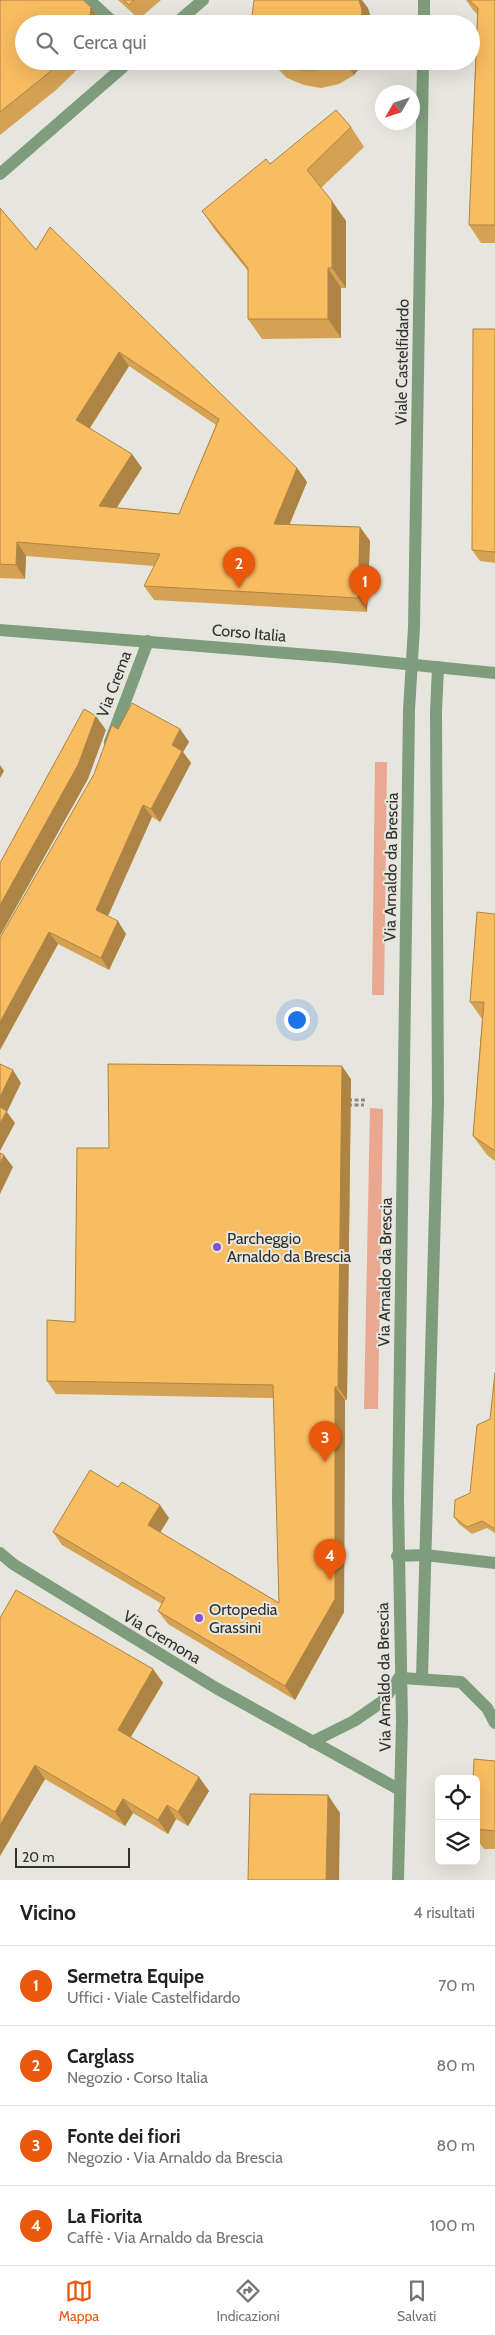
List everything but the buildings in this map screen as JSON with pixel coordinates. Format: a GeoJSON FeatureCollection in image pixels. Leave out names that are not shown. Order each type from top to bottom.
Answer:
{"type":"FeatureCollection","features":[{"type":"Feature","properties":{"kind":"street"},"geometry":{"type":"LineString","coordinates":[[89,0],[105,15]]}},
{"type":"Feature","properties":{"kind":"street"},"geometry":{"type":"LineString","coordinates":[[186,15],[203,0]]}},
{"type":"Feature","properties":{"kind":"street"},"geometry":{"type":"LineString","coordinates":[[424,0],[424,15]]}},
{"type":"Feature","properties":{"kind":"street"},"geometry":{"type":"LineString","coordinates":[[0,174],[120,70]]}},
{"type":"Feature","properties":{"kind":"street","name":"Viale Castelfidardo"},"geometry":{"type":"LineString","coordinates":[[413,664],[423,70]]}},
{"type":"Feature","properties":{"kind":"street","name":"Corso Italia"},"geometry":{"type":"LineString","coordinates":[[0,630],[413,664],[495,673]]}},
{"type":"Feature","properties":{"kind":"street","name":"Via Crema"},"geometry":{"type":"LineString","coordinates":[[105,755],[148,641]]}},
{"type":"Feature","properties":{"kind":"street","name":"Via Arnaldo da Brescia"},"geometry":{"type":"LineString","coordinates":[[398,1880],[402,1677],[398,1556],[409,710],[413,664]]}},
{"type":"Feature","properties":{"kind":"street"},"geometry":{"type":"LineString","coordinates":[[422,1678],[438,1102],[436,712],[438,667]]}},
{"type":"Feature","properties":{"kind":"street","name":"Via Cremona"},"geometry":{"type":"LineString","coordinates":[[0,1553],[13,1564],[129,1636],[312,1742],[400,1790]]}},
{"type":"Feature","properties":{"kind":"street"},"geometry":{"type":"LineString","coordinates":[[398,1556],[425,1555],[495,1563]]}},
{"type":"Feature","properties":{"kind":"street"},"geometry":{"type":"LineString","coordinates":[[312,1742],[354,1721],[383,1700],[402,1677],[460,1682],[487,1708],[495,1723]]}},
{"type":"Feature","properties":{"kind":"path"},"geometry":{"type":"LineString","coordinates":[[338,1100],[365,1100]]}},
{"type":"Feature","properties":{"kind":"path"},"geometry":{"type":"LineString","coordinates":[[344,1105],[364,1105]]}},
{"type":"Feature","properties":{"kind":"shaded area"},"geometry":{"type":"Polygon","coordinates":[[[375,762],[387,762],[384,995],[372,995],[375,762]]]}},
{"type":"Feature","properties":{"kind":"shaded area"},"geometry":{"type":"Polygon","coordinates":[[[370,1108],[383,1109],[378,1409],[364,1409],[370,1108]]]}},
{"type":"Feature","properties":{"kind":"place","name":"Carglass"},"geometry":{"type":"Point","coordinates":[239,588]}},
{"type":"Feature","properties":{"kind":"place","name":"Sermetra Equipe"},"geometry":{"type":"Point","coordinates":[365,606]}},
{"type":"Feature","properties":{"kind":"place","name":"Parcheggio Arnaldo da Brescia"},"geometry":{"type":"Point","coordinates":[217,1247]}},
{"type":"Feature","properties":{"kind":"place","name":"Fonte dei fiori"},"geometry":{"type":"Point","coordinates":[325,1462]}},
{"type":"Feature","properties":{"kind":"place","name":"La Fiorita"},"geometry":{"type":"Point","coordinates":[330,1580]}},
{"type":"Feature","properties":{"kind":"place","name":"Ortopedia Grassini"},"geometry":{"type":"Point","coordinates":[199,1618]}}]}
